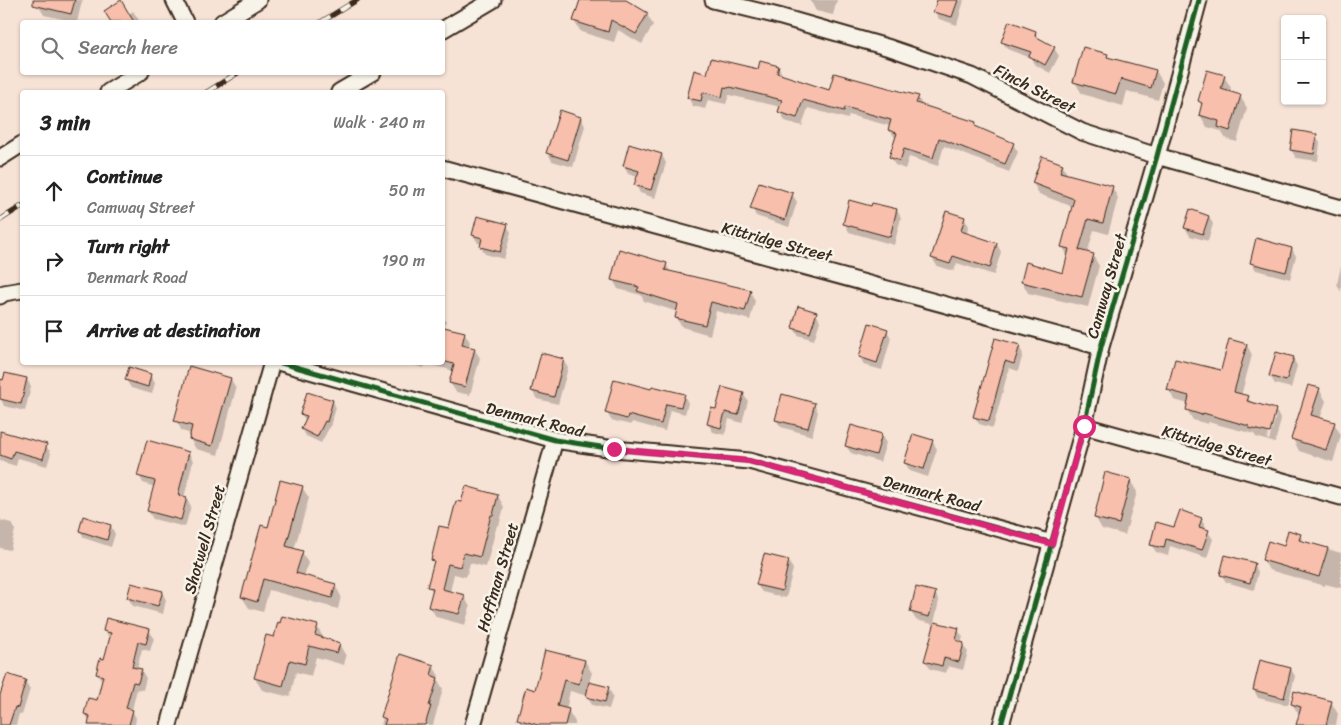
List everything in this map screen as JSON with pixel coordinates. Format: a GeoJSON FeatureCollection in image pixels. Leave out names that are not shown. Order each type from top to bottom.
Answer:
{"type":"FeatureCollection","features":[{"type":"Feature","properties":{"kind":"street"},"geometry":{"type":"LineString","coordinates":[[174,0],[185,20]]}},
{"type":"Feature","properties":{"kind":"street"},"geometry":{"type":"LineString","coordinates":[[225,20],[258,0]]}},
{"type":"Feature","properties":{"kind":"street"},"geometry":{"type":"LineString","coordinates":[[445,28],[493,0]]}},
{"type":"Feature","properties":{"kind":"street","name":"Finch Street"},"geometry":{"type":"LineString","coordinates":[[713,0],[778,16],[890,48],[972,76],[1082,132],[1157,156],[1341,208]]}},
{"type":"Feature","properties":{"kind":"street","name":"Camway Street"},"geometry":{"type":"LineString","coordinates":[[1001,725],[1084,426],[1101,347],[1157,156],[1199,0]]}},
{"type":"Feature","properties":{"kind":"street"},"geometry":{"type":"LineString","coordinates":[[111,90],[136,75]]}},
{"type":"Feature","properties":{"kind":"street"},"geometry":{"type":"LineString","coordinates":[[343,90],[368,75]]}},
{"type":"Feature","properties":{"kind":"street"},"geometry":{"type":"LineString","coordinates":[[0,158],[20,145]]}},
{"type":"Feature","properties":{"kind":"street","name":"Kittridge Street"},"geometry":{"type":"LineString","coordinates":[[445,169],[1101,347]]}},
{"type":"Feature","properties":{"kind":"street"},"geometry":{"type":"LineString","coordinates":[[0,296],[4,293],[20,290]]}},
{"type":"Feature","properties":{"kind":"street","name":"Shotwell Street"},"geometry":{"type":"LineString","coordinates":[[169,725],[271,365]]}},
{"type":"Feature","properties":{"kind":"street","name":"Denmark Road"},"geometry":{"type":"LineString","coordinates":[[289,365],[555,440],[614,449],[749,461],[1052,544]]}},
{"type":"Feature","properties":{"kind":"street","name":"Kittridge Street"},"geometry":{"type":"LineString","coordinates":[[1084,426],[1341,497]]}},
{"type":"Feature","properties":{"kind":"street","name":"Hoffman Street"},"geometry":{"type":"LineString","coordinates":[[473,725],[555,440]]}},
{"type":"Feature","properties":{"kind":"building"},"geometry":{"type":"Polygon","coordinates":[[[33,0],[75,0],[71,14],[33,5],[33,0]]]}},
{"type":"Feature","properties":{"kind":"building"},"geometry":{"type":"Polygon","coordinates":[[[121,0],[133,20],[110,20],[104,11],[121,0]]]}},
{"type":"Feature","properties":{"kind":"building"},"geometry":{"type":"Polygon","coordinates":[[[580,0],[626,0],[648,13],[636,34],[611,20],[608,32],[573,21],[580,0]]]}},
{"type":"Feature","properties":{"kind":"building"},"geometry":{"type":"Polygon","coordinates":[[[937,0],[958,0],[952,17],[933,12],[937,0]]]}},
{"type":"Feature","properties":{"kind":"building"},"geometry":{"type":"Polygon","coordinates":[[[1009,21],[1036,31],[1035,36],[1055,47],[1045,65],[1029,56],[1031,52],[1001,42],[1009,21]]]}},
{"type":"Feature","properties":{"kind":"building"},"geometry":{"type":"Polygon","coordinates":[[[1083,47],[1108,54],[1107,57],[1156,70],[1151,88],[1121,79],[1116,94],[1073,82],[1083,47]]]}},
{"type":"Feature","properties":{"kind":"building"},"geometry":{"type":"Polygon","coordinates":[[[711,58],[758,69],[760,61],[779,66],[777,73],[829,90],[834,73],[919,96],[916,103],[976,122],[975,126],[1014,143],[1005,164],[939,138],[933,158],[904,149],[900,161],[889,157],[897,133],[888,130],[891,120],[845,107],[844,111],[803,100],[797,118],[778,112],[782,100],[730,87],[724,87],[722,97],[703,92],[701,101],[687,98],[694,70],[707,74],[711,58]]]}},
{"type":"Feature","properties":{"kind":"building"},"geometry":{"type":"Polygon","coordinates":[[[1207,70],[1225,75],[1221,89],[1241,95],[1230,131],[1218,127],[1219,121],[1199,115],[1202,103],[1198,101],[1207,70]]]}},
{"type":"Feature","properties":{"kind":"building"},"geometry":{"type":"Polygon","coordinates":[[[560,110],[581,117],[568,160],[546,153],[560,110]]]}},
{"type":"Feature","properties":{"kind":"building"},"geometry":{"type":"Polygon","coordinates":[[[1293,130],[1317,134],[1314,154],[1290,150],[1293,130]]]}},
{"type":"Feature","properties":{"kind":"building"},"geometry":{"type":"Polygon","coordinates":[[[629,144],[662,154],[651,190],[634,185],[639,171],[623,166],[629,144]]]}},
{"type":"Feature","properties":{"kind":"building"},"geometry":{"type":"Polygon","coordinates":[[[1042,156],[1063,164],[1060,172],[1113,186],[1103,223],[1088,219],[1079,250],[1094,254],[1082,297],[1021,282],[1026,262],[1063,273],[1069,249],[1061,247],[1074,199],[1032,183],[1042,156]]]}},
{"type":"Feature","properties":{"kind":"building"},"geometry":{"type":"Polygon","coordinates":[[[759,182],[793,193],[785,220],[750,209],[759,182]]]}},
{"type":"Feature","properties":{"kind":"building"},"geometry":{"type":"Polygon","coordinates":[[[849,200],[871,206],[872,203],[897,209],[890,237],[843,224],[849,200]]]}},
{"type":"Feature","properties":{"kind":"building"},"geometry":{"type":"Polygon","coordinates":[[[1190,209],[1209,216],[1203,234],[1184,228],[1190,209]]]}},
{"type":"Feature","properties":{"kind":"building"},"geometry":{"type":"Polygon","coordinates":[[[946,211],[965,217],[961,231],[997,243],[990,268],[953,256],[950,264],[931,258],[946,211]]]}},
{"type":"Feature","properties":{"kind":"building"},"geometry":{"type":"Polygon","coordinates":[[[477,216],[508,224],[500,252],[480,247],[482,238],[472,235],[477,216]]]}},
{"type":"Feature","properties":{"kind":"building"},"geometry":{"type":"Polygon","coordinates":[[[1256,238],[1292,248],[1286,272],[1250,263],[1256,238]]]}},
{"type":"Feature","properties":{"kind":"building"},"geometry":{"type":"Polygon","coordinates":[[[619,249],[667,263],[665,270],[751,290],[745,311],[711,302],[705,325],[675,318],[678,304],[637,291],[639,287],[611,280],[619,249]]]}},
{"type":"Feature","properties":{"kind":"building"},"geometry":{"type":"Polygon","coordinates":[[[798,306],[817,312],[810,333],[792,328],[798,306]]]}},
{"type":"Feature","properties":{"kind":"building"},"geometry":{"type":"Polygon","coordinates":[[[869,323],[888,329],[877,363],[859,357],[869,323]]]}},
{"type":"Feature","properties":{"kind":"building"},"geometry":{"type":"Polygon","coordinates":[[[445,327],[465,332],[462,345],[475,348],[465,387],[449,383],[454,364],[445,362],[445,327]]]}},
{"type":"Feature","properties":{"kind":"building"},"geometry":{"type":"Polygon","coordinates":[[[995,338],[1020,345],[1014,364],[1005,361],[989,421],[973,417],[995,338]]]}},
{"type":"Feature","properties":{"kind":"building"},"geometry":{"type":"Polygon","coordinates":[[[1229,339],[1247,344],[1234,392],[1249,396],[1247,401],[1276,409],[1270,433],[1203,413],[1202,415],[1186,410],[1189,396],[1167,390],[1175,359],[1221,370],[1229,339]]]}},
{"type":"Feature","properties":{"kind":"building"},"geometry":{"type":"Polygon","coordinates":[[[1276,352],[1294,357],[1286,381],[1269,376],[1276,352]]]}},
{"type":"Feature","properties":{"kind":"building"},"geometry":{"type":"Polygon","coordinates":[[[541,353],[564,359],[554,397],[531,391],[541,353]]]}},
{"type":"Feature","properties":{"kind":"building"},"geometry":{"type":"Polygon","coordinates":[[[189,366],[231,378],[212,446],[189,439],[192,426],[174,421],[189,366]]]}},
{"type":"Feature","properties":{"kind":"building"},"geometry":{"type":"Polygon","coordinates":[[[129,367],[151,374],[148,387],[125,380],[129,367]]]}},
{"type":"Feature","properties":{"kind":"building"},"geometry":{"type":"Polygon","coordinates":[[[5,373],[27,378],[21,404],[0,399],[0,379],[3,380],[5,373]]]}},
{"type":"Feature","properties":{"kind":"building"},"geometry":{"type":"Polygon","coordinates":[[[614,379],[651,389],[652,386],[685,394],[681,407],[666,404],[661,424],[628,415],[627,419],[605,413],[614,379]]]}},
{"type":"Feature","properties":{"kind":"building"},"geometry":{"type":"Polygon","coordinates":[[[1308,385],[1320,388],[1311,415],[1335,422],[1326,450],[1291,439],[1308,385]]]}},
{"type":"Feature","properties":{"kind":"building"},"geometry":{"type":"Polygon","coordinates":[[[722,387],[744,393],[738,415],[725,412],[721,428],[707,424],[711,408],[716,409],[722,387]]]}},
{"type":"Feature","properties":{"kind":"building"},"geometry":{"type":"Polygon","coordinates":[[[307,392],[333,400],[327,422],[325,421],[317,437],[301,429],[307,416],[300,414],[307,392]]]}},
{"type":"Feature","properties":{"kind":"building"},"geometry":{"type":"Polygon","coordinates":[[[782,394],[815,403],[808,428],[775,420],[782,394]]]}},
{"type":"Feature","properties":{"kind":"building"},"geometry":{"type":"Polygon","coordinates":[[[851,425],[882,434],[876,455],[845,446],[851,425]]]}},
{"type":"Feature","properties":{"kind":"building"},"geometry":{"type":"Polygon","coordinates":[[[0,431],[47,444],[43,459],[14,451],[11,459],[0,455],[0,431]]]}},
{"type":"Feature","properties":{"kind":"building"},"geometry":{"type":"Polygon","coordinates":[[[913,434],[933,440],[924,469],[904,463],[913,434]]]}},
{"type":"Feature","properties":{"kind":"building"},"geometry":{"type":"Polygon","coordinates":[[[147,440],[189,452],[178,495],[187,497],[181,520],[147,511],[155,481],[137,476],[147,440]]]}},
{"type":"Feature","properties":{"kind":"building"},"geometry":{"type":"Polygon","coordinates":[[[1105,472],[1131,479],[1119,524],[1094,518],[1105,472]]]}},
{"type":"Feature","properties":{"kind":"building"},"geometry":{"type":"Polygon","coordinates":[[[280,480],[303,486],[286,546],[303,551],[296,573],[336,584],[332,598],[263,579],[257,602],[241,597],[261,525],[268,527],[280,480]]]}},
{"type":"Feature","properties":{"kind":"building"},"geometry":{"type":"Polygon","coordinates":[[[466,486],[498,495],[480,557],[464,553],[460,567],[448,564],[442,589],[465,595],[459,614],[428,607],[433,588],[427,587],[434,561],[431,560],[439,526],[449,528],[456,501],[461,502],[466,486]]]}},
{"type":"Feature","properties":{"kind":"building"},"geometry":{"type":"Polygon","coordinates":[[[1180,510],[1202,518],[1199,527],[1209,530],[1202,550],[1166,539],[1164,548],[1150,545],[1156,522],[1174,527],[1180,510]]]}},
{"type":"Feature","properties":{"kind":"building"},"geometry":{"type":"Polygon","coordinates":[[[83,516],[111,525],[107,540],[79,531],[83,516]]]}},
{"type":"Feature","properties":{"kind":"building"},"geometry":{"type":"Polygon","coordinates":[[[1288,530],[1301,534],[1299,540],[1328,548],[1319,577],[1262,560],[1268,541],[1284,546],[1288,530]]]}},
{"type":"Feature","properties":{"kind":"building"},"geometry":{"type":"Polygon","coordinates":[[[764,554],[789,560],[782,591],[756,585],[764,554]]]}},
{"type":"Feature","properties":{"kind":"building"},"geometry":{"type":"Polygon","coordinates":[[[1225,555],[1255,563],[1250,583],[1220,575],[1225,555]]]}},
{"type":"Feature","properties":{"kind":"building"},"geometry":{"type":"Polygon","coordinates":[[[131,583],[163,591],[158,606],[127,598],[131,583]]]}},
{"type":"Feature","properties":{"kind":"building"},"geometry":{"type":"Polygon","coordinates":[[[916,587],[936,592],[929,617],[910,612],[916,587]]]}},
{"type":"Feature","properties":{"kind":"building"},"geometry":{"type":"Polygon","coordinates":[[[282,616],[318,625],[315,635],[340,643],[337,653],[309,646],[305,664],[290,660],[283,686],[254,678],[266,635],[274,637],[278,622],[280,623],[282,616]]]}},
{"type":"Feature","properties":{"kind":"building"},"geometry":{"type":"Polygon","coordinates":[[[106,618],[150,629],[146,644],[138,642],[132,667],[142,669],[138,683],[133,682],[126,708],[133,710],[129,725],[88,725],[90,716],[84,714],[88,698],[97,700],[103,676],[96,674],[100,658],[104,659],[111,633],[103,631],[106,618]]]}},
{"type":"Feature","properties":{"kind":"building"},"geometry":{"type":"Polygon","coordinates":[[[935,622],[959,628],[956,640],[964,643],[959,662],[944,658],[942,666],[924,661],[935,622]]]}},
{"type":"Feature","properties":{"kind":"building"},"geometry":{"type":"Polygon","coordinates":[[[545,650],[585,660],[579,684],[564,680],[557,706],[569,709],[565,725],[538,725],[517,719],[526,687],[535,690],[545,650]]]}},
{"type":"Feature","properties":{"kind":"building"},"geometry":{"type":"Polygon","coordinates":[[[400,654],[434,665],[431,675],[438,678],[425,725],[384,725],[386,719],[381,717],[400,654]]]}},
{"type":"Feature","properties":{"kind":"building"},"geometry":{"type":"Polygon","coordinates":[[[1260,660],[1291,668],[1284,698],[1253,690],[1260,660]]]}},
{"type":"Feature","properties":{"kind":"building"},"geometry":{"type":"Polygon","coordinates":[[[7,674],[26,680],[18,708],[15,707],[9,725],[0,725],[0,695],[7,674]]]}},
{"type":"Feature","properties":{"kind":"building"},"geometry":{"type":"Polygon","coordinates":[[[589,682],[609,687],[605,702],[586,697],[589,682]]]}},
{"type":"Feature","properties":{"kind":"building"},"geometry":{"type":"Polygon","coordinates":[[[1294,691],[1332,701],[1326,725],[1296,725],[1301,707],[1291,704],[1294,691]]]}},
{"type":"Feature","properties":{"kind":"railway"},"geometry":{"type":"LineString","coordinates":[[324,20],[357,0]]}},
{"type":"Feature","properties":{"kind":"railway"},"geometry":{"type":"LineString","coordinates":[[210,90],[234,75]]}},
{"type":"Feature","properties":{"kind":"railway"},"geometry":{"type":"LineString","coordinates":[[0,220],[20,207]]}},
{"type":"Feature","properties":{"kind":"cycle path"},"geometry":{"type":"LineString","coordinates":[[1001,725],[1084,426],[1101,347],[1157,156],[1199,0]]}},
{"type":"Feature","properties":{"kind":"cycle path"},"geometry":{"type":"LineString","coordinates":[[289,365],[555,440],[614,449],[749,461],[1052,543]]}},
{"type":"Feature","properties":{"kind":"route"},"geometry":{"type":"LineString","coordinates":[[614,449],[749,461],[1052,544],[1084,426]]}}]}
